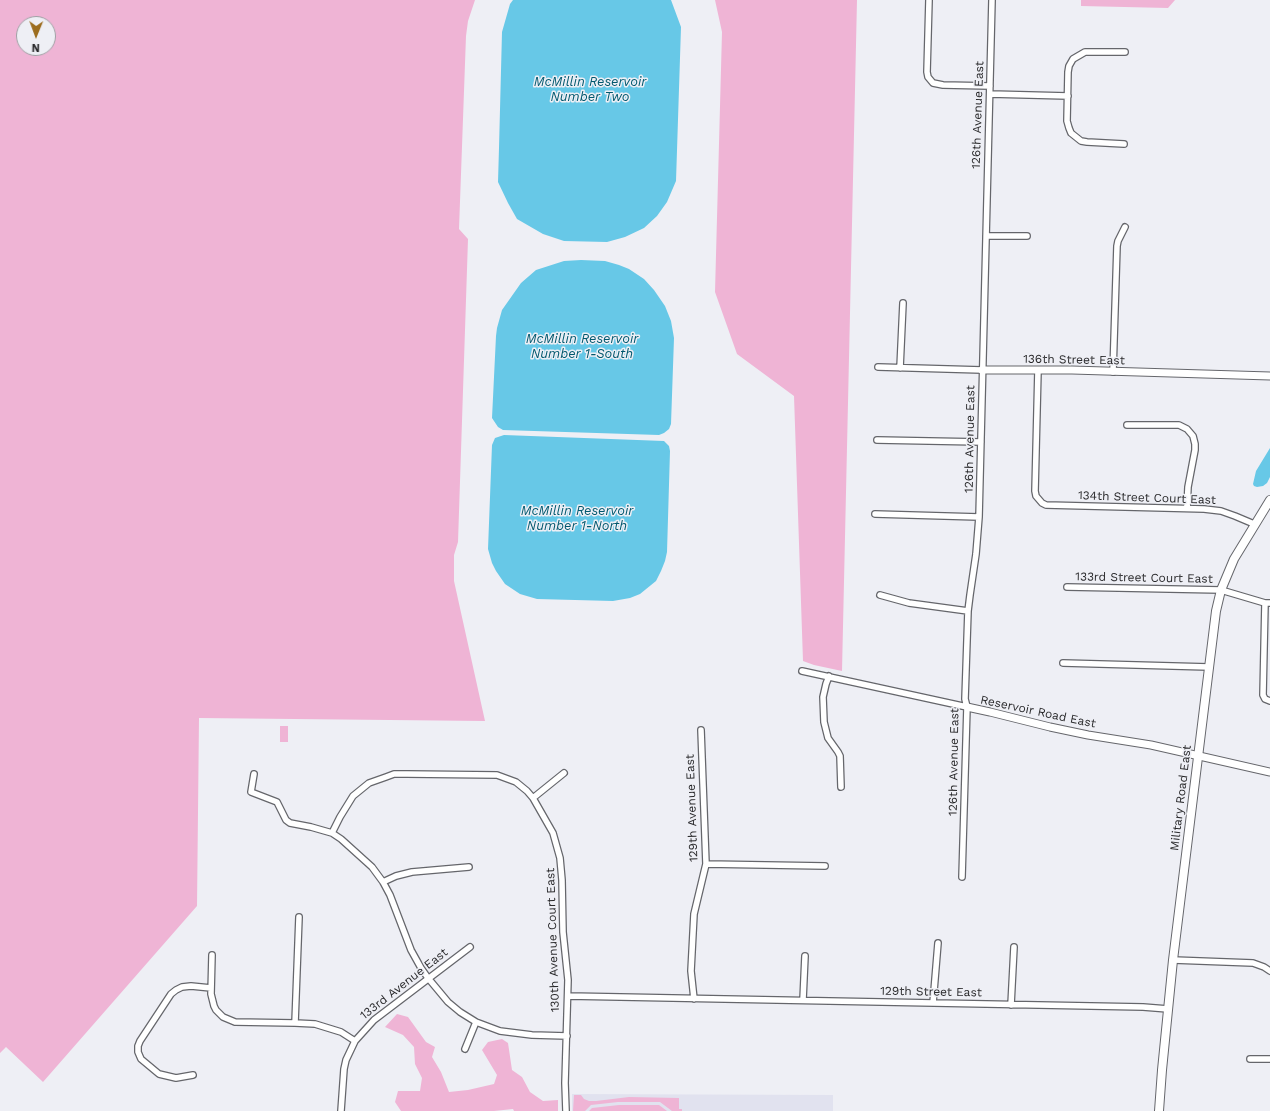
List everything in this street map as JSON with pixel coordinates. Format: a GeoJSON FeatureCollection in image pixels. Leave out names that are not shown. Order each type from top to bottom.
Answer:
{"type":"FeatureCollection","features":[{"type":"Feature","properties":{"kind":"main road","name":"Military Road East"},"geometry":{"type":"LineString","coordinates":[[1159,1111],[1173,960],[1216,611],[1220,590],[1234,559],[1270,500]]}},
{"type":"Feature","properties":{"kind":"street"},"geometry":{"type":"LineString","coordinates":[[929,0],[926,72],[930,80],[936,84],[943,85],[990,86]]}},
{"type":"Feature","properties":{"kind":"street","name":"126th Avenue East"},"geometry":{"type":"LineString","coordinates":[[962,877],[968,611],[977,550],[979,517],[992,0]]}},
{"type":"Feature","properties":{"kind":"street"},"geometry":{"type":"LineString","coordinates":[[1124,144],[1087,142],[1081,141],[1074,136],[1069,128],[1068,96],[1069,66],[1073,59],[1082,53],[1125,52]]}},
{"type":"Feature","properties":{"kind":"street"},"geometry":{"type":"LineString","coordinates":[[990,94],[1068,96]]}},
{"type":"Feature","properties":{"kind":"street"},"geometry":{"type":"LineString","coordinates":[[1113,372],[1117,246],[1118,241],[1126,227]]}},
{"type":"Feature","properties":{"kind":"street"},"geometry":{"type":"LineString","coordinates":[[986,236],[1027,236]]}},
{"type":"Feature","properties":{"kind":"street"},"geometry":{"type":"LineString","coordinates":[[900,368],[902,303]]}},
{"type":"Feature","properties":{"kind":"street","name":"136th Street East"},"geometry":{"type":"LineString","coordinates":[[878,367],[1161,372],[1270,376]]}},
{"type":"Feature","properties":{"kind":"street","name":"134th Street Court East"},"geometry":{"type":"LineString","coordinates":[[1038,370],[1035,491],[1039,500],[1046,505],[1204,509],[1221,511],[1254,524]]}},
{"type":"Feature","properties":{"kind":"street"},"geometry":{"type":"LineString","coordinates":[[1127,425],[1182,426],[1193,436],[1195,444],[1188,487],[1187,508]]}},
{"type":"Feature","properties":{"kind":"street"},"geometry":{"type":"LineString","coordinates":[[877,440],[981,442]]}},
{"type":"Feature","properties":{"kind":"street"},"geometry":{"type":"LineString","coordinates":[[875,514],[979,517]]}},
{"type":"Feature","properties":{"kind":"street","name":"133rd Street Court East"},"geometry":{"type":"LineString","coordinates":[[1067,587],[1220,590],[1268,603]]}},
{"type":"Feature","properties":{"kind":"street"},"geometry":{"type":"LineString","coordinates":[[880,595],[909,603],[968,611]]}},
{"type":"Feature","properties":{"kind":"street"},"geometry":{"type":"LineString","coordinates":[[1268,603],[1264,695],[1268,700]]}},
{"type":"Feature","properties":{"kind":"street"},"geometry":{"type":"LineString","coordinates":[[1063,663],[1209,667]]}},
{"type":"Feature","properties":{"kind":"street","name":"Reservoir Road East"},"geometry":{"type":"LineString","coordinates":[[802,670],[997,714],[1050,728],[1136,742],[1270,772]]}},
{"type":"Feature","properties":{"kind":"street"},"geometry":{"type":"LineString","coordinates":[[829,676],[823,697],[824,722],[828,738],[840,756],[841,787]]}},
{"type":"Feature","properties":{"kind":"street","name":"129th Avenue East"},"geometry":{"type":"LineString","coordinates":[[694,999],[691,971],[694,914],[706,864],[701,730]]}},
{"type":"Feature","properties":{"kind":"street"},"geometry":{"type":"LineString","coordinates":[[533,798],[564,773]]}},
{"type":"Feature","properties":{"kind":"street"},"geometry":{"type":"LineString","coordinates":[[254,774],[251,792],[277,802],[286,820],[290,823],[332,833],[366,861],[383,882],[390,895],[416,960],[428,978],[448,1002],[476,1022],[500,1031],[520,1034],[567,1036]]}},
{"type":"Feature","properties":{"kind":"street","name":"130th Avenue Court East"},"geometry":{"type":"LineString","coordinates":[[332,833],[353,796],[369,783],[394,774],[497,775],[516,782],[533,798],[549,825],[559,851],[562,880],[563,932],[568,980],[565,1083],[566,1111]]}},
{"type":"Feature","properties":{"kind":"street"},"geometry":{"type":"LineString","coordinates":[[706,864],[825,866]]}},
{"type":"Feature","properties":{"kind":"street"},"geometry":{"type":"LineString","coordinates":[[383,882],[396,876],[412,872],[469,867]]}},
{"type":"Feature","properties":{"kind":"street"},"geometry":{"type":"LineString","coordinates":[[295,1023],[299,917]]}},
{"type":"Feature","properties":{"kind":"street"},"geometry":{"type":"LineString","coordinates":[[933,1003],[938,943]]}},
{"type":"Feature","properties":{"kind":"street"},"geometry":{"type":"LineString","coordinates":[[1012,1004],[1014,946]]}},
{"type":"Feature","properties":{"kind":"street","name":"133rd Avenue East"},"geometry":{"type":"LineString","coordinates":[[341,1111],[344,1069],[346,1060],[355,1041],[374,1020],[470,947]]}},
{"type":"Feature","properties":{"kind":"street"},"geometry":{"type":"LineString","coordinates":[[212,956],[212,1001],[216,1010],[223,1017],[232,1021],[315,1024],[341,1032],[355,1041]]}},
{"type":"Feature","properties":{"kind":"street"},"geometry":{"type":"LineString","coordinates":[[803,1000],[805,956]]}},
{"type":"Feature","properties":{"kind":"street"},"geometry":{"type":"LineString","coordinates":[[1173,960],[1253,963],[1270,970]]}},
{"type":"Feature","properties":{"kind":"street"},"geometry":{"type":"LineString","coordinates":[[193,1075],[176,1078],[160,1074],[141,1059],[138,1052],[140,1041],[170,994],[176,990],[186,987],[211,988]]}},
{"type":"Feature","properties":{"kind":"street"},"geometry":{"type":"LineString","coordinates":[[568,996],[694,999]]}},
{"type":"Feature","properties":{"kind":"street","name":"129th Street East"},"geometry":{"type":"LineString","coordinates":[[694,999],[1012,1004],[1168,1009]]}},
{"type":"Feature","properties":{"kind":"street"},"geometry":{"type":"LineString","coordinates":[[465,1049],[476,1022]]}},
{"type":"Feature","properties":{"kind":"street"},"geometry":{"type":"LineString","coordinates":[[1250,1059],[1270,1059]]}},
{"type":"Feature","properties":{"kind":"shaded area"},"geometry":{"type":"Polygon","coordinates":[[[0,0],[475,0],[468,21],[466,36],[459,229],[468,239],[458,542],[454,555],[454,581],[485,721],[199,718],[197,906],[43,1082],[6,1047],[0,1053],[0,0]]]}},
{"type":"Feature","properties":{"kind":"shaded area"},"geometry":{"type":"Polygon","coordinates":[[[715,0],[857,0],[842,671],[803,661],[794,396],[737,354],[715,292],[722,32],[715,0]]]}},
{"type":"Feature","properties":{"kind":"shaded area"},"geometry":{"type":"Polygon","coordinates":[[[1081,0],[1175,0],[1168,8],[1081,6],[1081,0]]]}},
{"type":"Feature","properties":{"kind":"shaded area"},"geometry":{"type":"Polygon","coordinates":[[[280,726],[288,726],[288,742],[280,742],[280,726]]]}},
{"type":"Feature","properties":{"kind":"shaded area"},"geometry":{"type":"Polygon","coordinates":[[[397,1014],[408,1017],[426,1042],[435,1047],[432,1057],[441,1072],[449,1092],[468,1090],[494,1084],[497,1075],[482,1050],[488,1042],[502,1039],[508,1043],[512,1070],[522,1077],[530,1092],[543,1101],[558,1100],[558,1111],[514,1111],[513,1109],[494,1111],[401,1111],[395,1102],[398,1091],[420,1091],[422,1078],[415,1064],[414,1047],[403,1035],[385,1027],[397,1014]]]}},
{"type":"Feature","properties":{"kind":"shaded area"},"geometry":{"type":"Polygon","coordinates":[[[572,1094],[833,1095],[833,1111],[572,1111],[572,1094]]]}},
{"type":"Feature","properties":{"kind":"shaded area"},"geometry":{"type":"Polygon","coordinates":[[[574,1095],[581,1095],[584,1099],[589,1101],[629,1097],[679,1098],[679,1109],[682,1109],[682,1111],[672,1111],[660,1102],[618,1102],[591,1105],[585,1111],[573,1111],[574,1095]]]}},
{"type":"Feature","properties":{"kind":"shaded area"},"geometry":{"type":"Polygon","coordinates":[[[619,1105],[659,1105],[667,1111],[589,1111],[592,1108],[619,1105]]]}},
{"type":"Feature","properties":{"kind":"water","name":"McMillin Reservoir Number Two"},"geometry":{"type":"Polygon","coordinates":[[[513,0],[671,0],[681,27],[676,181],[667,202],[657,216],[644,228],[625,237],[607,242],[564,241],[543,234],[517,219],[498,182],[502,32],[510,4],[513,0]]]}},
{"type":"Feature","properties":{"kind":"water","name":"McMillin Reservoir Number 1-South"},"geometry":{"type":"Polygon","coordinates":[[[564,261],[605,261],[629,269],[644,279],[665,306],[671,321],[674,338],[671,424],[669,429],[664,433],[659,435],[503,430],[498,427],[492,418],[496,336],[502,310],[521,283],[536,270],[564,261]]]}},
{"type":"Feature","properties":{"kind":"water","name":"McMillin Reservoir Number 1-North"},"geometry":{"type":"Polygon","coordinates":[[[504,435],[664,441],[669,446],[670,451],[667,552],[665,561],[656,581],[640,594],[630,598],[613,601],[537,599],[520,594],[505,584],[492,563],[488,549],[492,445],[495,438],[504,435]]]}},
{"type":"Feature","properties":{"kind":"water"},"geometry":{"type":"Polygon","coordinates":[[[1270,448],[1270,477],[1267,483],[1263,486],[1254,486],[1253,484],[1256,471],[1270,448]]]}}]}
